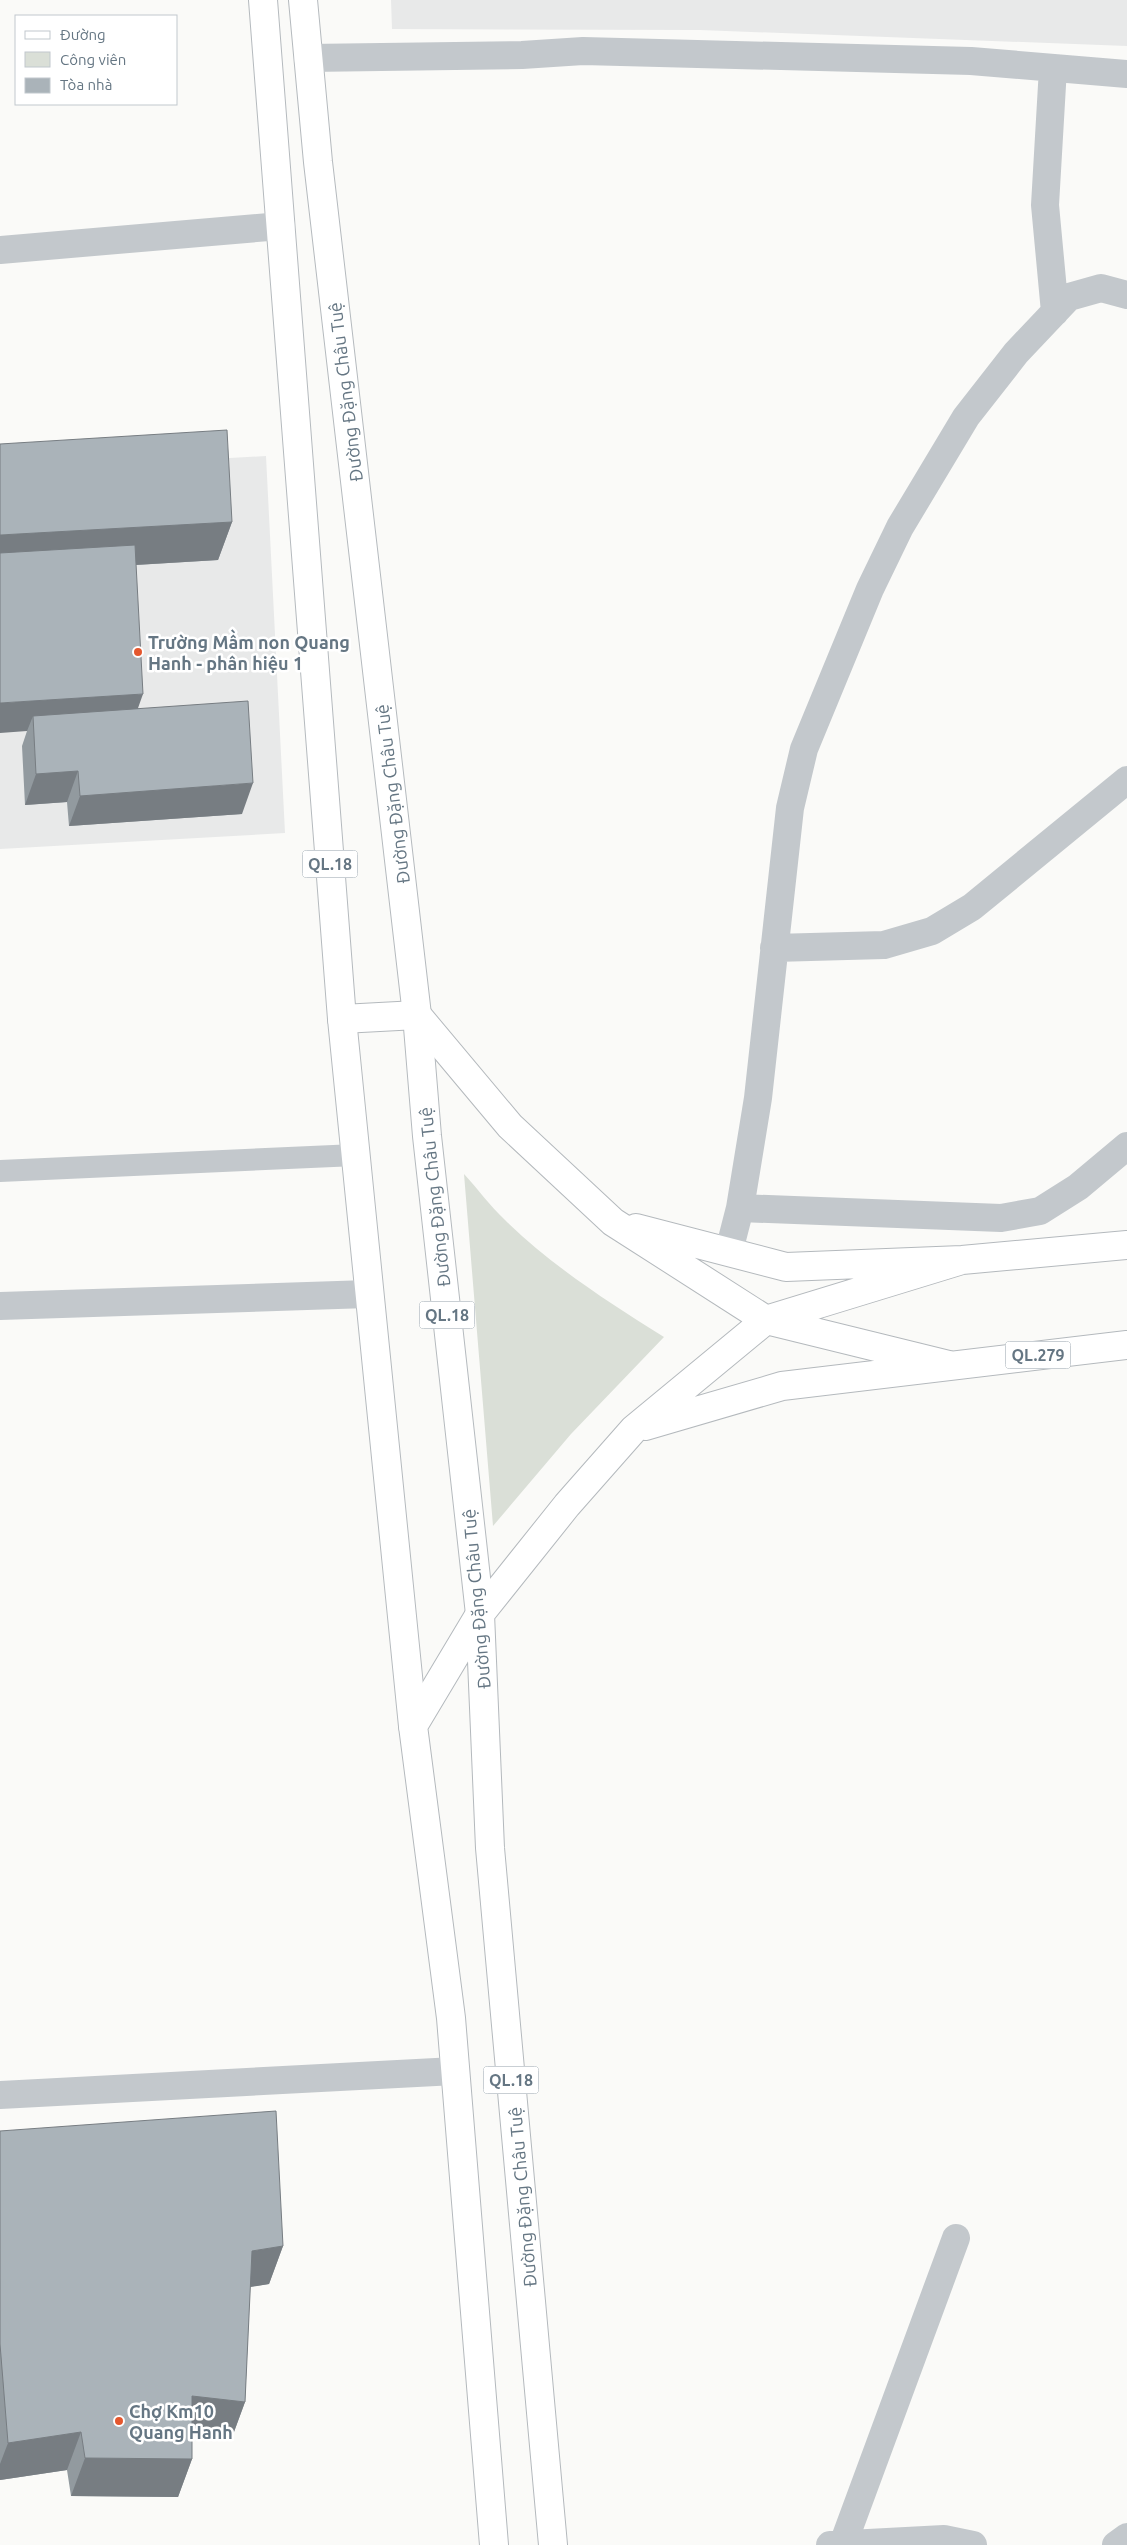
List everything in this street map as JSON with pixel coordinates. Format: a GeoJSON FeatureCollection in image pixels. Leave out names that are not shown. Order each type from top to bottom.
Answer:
{"type":"FeatureCollection","features":[{"type":"Feature","properties":{"kind":"main road","name":"QL.18"},"geometry":{"type":"LineString","coordinates":[[263,0],[342,1019],[368,1294],[413,1726],[451,2018],[494,2545]]}},
{"type":"Feature","properties":{"kind":"main road","name":"Đường Đặng Châu Tuệ"},"geometry":{"type":"LineString","coordinates":[[303,0],[318,162],[417,1015],[427,1136],[480,1614],[490,1848],[553,2545]]}},
{"type":"Feature","properties":{"kind":"main road"},"geometry":{"type":"LineString","coordinates":[[277,170],[318,162]]}},
{"type":"Feature","properties":{"kind":"main road"},"geometry":{"type":"LineString","coordinates":[[342,1019],[417,1015],[510,1126],[613,1222],[766,1320],[949,1365]]}},
{"type":"Feature","properties":{"kind":"main road"},"geometry":{"type":"LineString","coordinates":[[613,1222],[786,1267],[962,1260],[1127,1245]]}},
{"type":"Feature","properties":{"kind":"main road"},"geometry":{"type":"LineString","coordinates":[[413,1726],[480,1614],[567,1505],[634,1429],[766,1320],[962,1260]]}},
{"type":"Feature","properties":{"kind":"main road","name":"QL.279"},"geometry":{"type":"LineString","coordinates":[[949,1365],[1127,1345]]}},
{"type":"Feature","properties":{"kind":"main road"},"geometry":{"type":"LineString","coordinates":[[634,1429],[782,1386],[949,1365]]}},
{"type":"Feature","properties":{"kind":"street"},"geometry":{"type":"LineString","coordinates":[[308,58],[522,55],[583,51],[971,61],[1127,74]]}},
{"type":"Feature","properties":{"kind":"street"},"geometry":{"type":"LineString","coordinates":[[1053,68],[1045,205],[1055,312]]}},
{"type":"Feature","properties":{"kind":"street"},"geometry":{"type":"LineString","coordinates":[[0,250],[281,226]]}},
{"type":"Feature","properties":{"kind":"street"},"geometry":{"type":"LineString","coordinates":[[729,1251],[740,1208],[758,1098],[790,808],[804,749],[870,589],[900,527],[966,417],[1016,353],[1068,297],[1101,288],[1127,295]]}},
{"type":"Feature","properties":{"kind":"street"},"geometry":{"type":"LineString","coordinates":[[774,948],[884,945],[932,931],[972,907],[1127,780]]}},
{"type":"Feature","properties":{"kind":"street"},"geometry":{"type":"LineString","coordinates":[[740,1208],[1001,1218],[1040,1211],[1078,1187],[1127,1146]]}},
{"type":"Feature","properties":{"kind":"street"},"geometry":{"type":"LineString","coordinates":[[0,1306],[368,1294]]}},
{"type":"Feature","properties":{"kind":"street"},"geometry":{"type":"LineString","coordinates":[[0,2095],[455,2071]]}},
{"type":"Feature","properties":{"kind":"street"},"geometry":{"type":"LineString","coordinates":[[956,2238],[836,2544],[944,2539],[973,2545]]}},
{"type":"Feature","properties":{"kind":"street"},"geometry":{"type":"LineString","coordinates":[[1116,2545],[1127,2537]]}},
{"type":"Feature","properties":{"kind":"lane"},"geometry":{"type":"LineString","coordinates":[[0,1171],[356,1155]]}},
{"type":"Feature","properties":{"kind":"shaded area"},"geometry":{"type":"Polygon","coordinates":[[[391,0],[1127,0],[1127,46],[700,30],[392,29],[391,0]]]}},
{"type":"Feature","properties":{"kind":"shaded area","name":"Trường Mầm non Quang Hanh - phân hiệu 1"},"geometry":{"type":"Polygon","coordinates":[[[266,456],[285,833],[0,849],[0,471],[266,456]]]}},
{"type":"Feature","properties":{"kind":"green space"},"geometry":{"type":"Polygon","coordinates":[[[464,1174],[500,1215],[542,1253],[601,1297],[664,1337],[571,1434],[493,1526],[464,1174]]]}},
{"type":"Feature","properties":{"kind":"building"},"geometry":{"type":"Polygon","coordinates":[[[227,430],[232,522],[0,535],[0,444],[227,430]]]}},
{"type":"Feature","properties":{"kind":"building"},"geometry":{"type":"Polygon","coordinates":[[[135,545],[143,694],[0,703],[0,553],[135,545]]]}},
{"type":"Feature","properties":{"kind":"building"},"geometry":{"type":"Polygon","coordinates":[[[248,701],[253,783],[80,796],[78,771],[36,774],[33,716],[248,701]]]}},
{"type":"Feature","properties":{"kind":"building","name":"Chợ Km10 Quang Hanh"},"geometry":{"type":"Polygon","coordinates":[[[276,2111],[283,2246],[252,2251],[245,2402],[192,2396],[192,2459],[85,2458],[81,2432],[8,2443],[0,2344],[0,2131],[276,2111]]]}},
{"type":"Feature","properties":{"kind":"place","name":"Trường Mầm non Quang Hanh - phân hiệu 1"},"geometry":{"type":"Point","coordinates":[138,652]}},
{"type":"Feature","properties":{"kind":"place","name":"Chợ Km10 Quang Hanh"},"geometry":{"type":"Point","coordinates":[119,2421]}}]}
